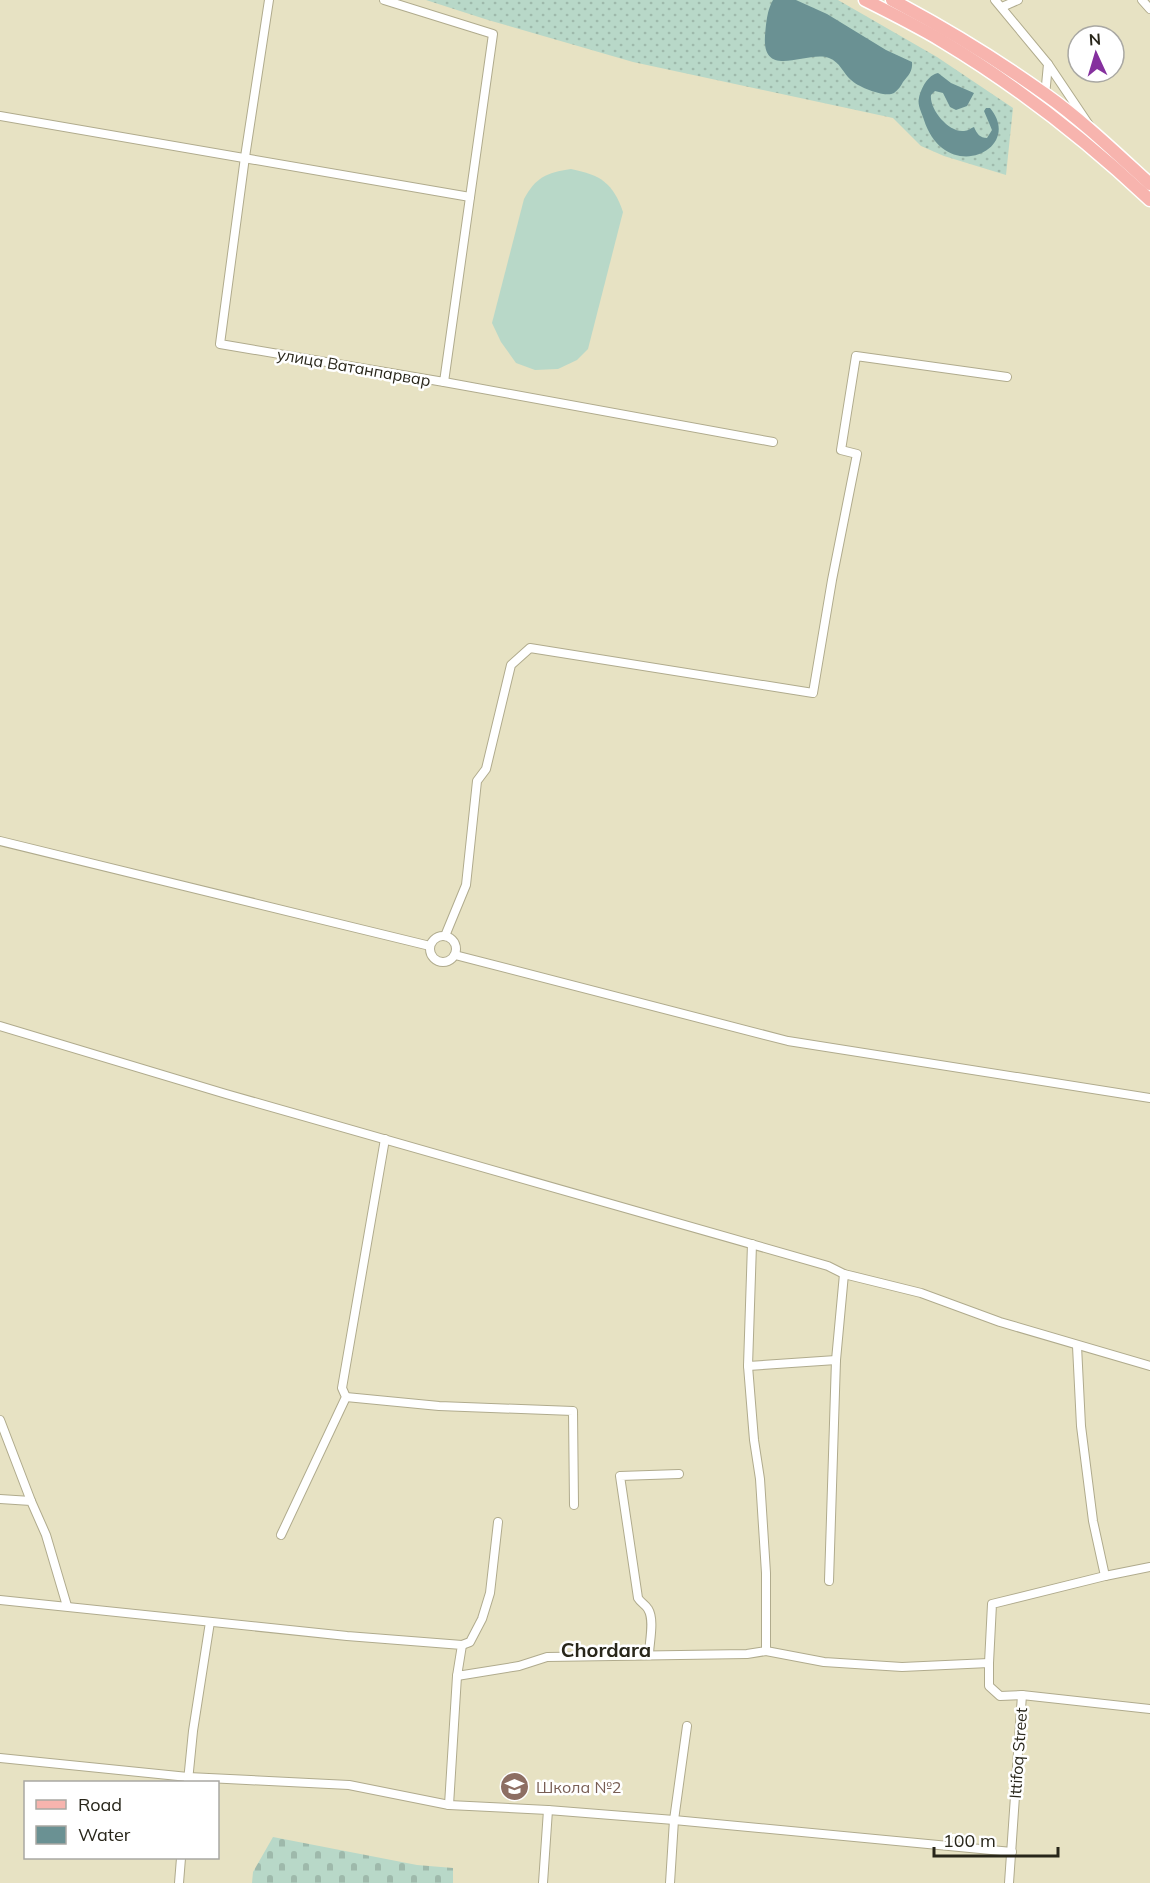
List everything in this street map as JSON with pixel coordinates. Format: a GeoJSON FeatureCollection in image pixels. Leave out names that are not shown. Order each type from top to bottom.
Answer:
{"type":"FeatureCollection","features":[{"type":"Feature","properties":{"kind":"main road"},"geometry":{"type":"LineString","coordinates":[[865,0],[941,40],[1043,110],[1150,200]]}},
{"type":"Feature","properties":{"kind":"main road"},"geometry":{"type":"LineString","coordinates":[[892,0],[963,39],[1046,94],[1150,184]]}},
{"type":"Feature","properties":{"kind":"street","name":"улица Ватанпарвар"},"geometry":{"type":"LineString","coordinates":[[269,0],[244,157],[220,344],[444,382],[493,34],[384,0]]}},
{"type":"Feature","properties":{"kind":"street"},"geometry":{"type":"LineString","coordinates":[[995,0],[1048,64],[1097,136]]}},
{"type":"Feature","properties":{"kind":"street"},"geometry":{"type":"LineString","coordinates":[[1002,8],[1018,0]]}},
{"type":"Feature","properties":{"kind":"street"},"geometry":{"type":"LineString","coordinates":[[1142,0],[1150,9]]}},
{"type":"Feature","properties":{"kind":"street"},"geometry":{"type":"LineString","coordinates":[[1043,110],[1048,64]]}},
{"type":"Feature","properties":{"kind":"street"},"geometry":{"type":"LineString","coordinates":[[0,116],[470,196]]}},
{"type":"Feature","properties":{"kind":"street"},"geometry":{"type":"LineString","coordinates":[[445,936],[466,885],[477,781],[486,769],[511,665],[530,648],[813,693],[857,454],[841,450],[856,356],[1007,377]]}},
{"type":"Feature","properties":{"kind":"street"},"geometry":{"type":"LineString","coordinates":[[444,382],[773,442]]}},
{"type":"Feature","properties":{"kind":"street"},"geometry":{"type":"LineString","coordinates":[[0,841],[430,946]]}},
{"type":"Feature","properties":{"kind":"street"},"geometry":{"type":"LineString","coordinates":[[445,936],[455,943],[455,955],[449,961],[436,960],[431,954],[430,946],[437,937],[445,936]]}},
{"type":"Feature","properties":{"kind":"street"},"geometry":{"type":"LineString","coordinates":[[455,955],[788,1041],[1150,1098]]}},
{"type":"Feature","properties":{"kind":"street"},"geometry":{"type":"LineString","coordinates":[[0,1026],[225,1094],[828,1266],[844,1274],[921,1293],[1000,1322],[1150,1366]]}},
{"type":"Feature","properties":{"kind":"street"},"geometry":{"type":"LineString","coordinates":[[281,1535],[345,1396],[342,1388],[385,1139]]}},
{"type":"Feature","properties":{"kind":"street"},"geometry":{"type":"LineString","coordinates":[[752,1244],[748,1366],[761,1490],[766,1573],[766,1651]]}},
{"type":"Feature","properties":{"kind":"street"},"geometry":{"type":"LineString","coordinates":[[829,1581],[836,1360],[844,1274]]}},
{"type":"Feature","properties":{"kind":"street"},"geometry":{"type":"LineString","coordinates":[[1077,1346],[1081,1426],[1094,1521],[1105,1576]]}},
{"type":"Feature","properties":{"kind":"street"},"geometry":{"type":"LineString","coordinates":[[748,1366],[836,1360]]}},
{"type":"Feature","properties":{"kind":"street"},"geometry":{"type":"LineString","coordinates":[[345,1396],[439,1406],[573,1411],[574,1505]]}},
{"type":"Feature","properties":{"kind":"street"},"geometry":{"type":"LineString","coordinates":[[0,1420],[46,1535],[67,1606]]}},
{"type":"Feature","properties":{"kind":"street"},"geometry":{"type":"LineString","coordinates":[[648,1655],[651,1617],[649,1609],[640,1602],[638,1594],[620,1476],[679,1474]]}},
{"type":"Feature","properties":{"kind":"street"},"geometry":{"type":"LineString","coordinates":[[0,1499],[31,1502]]}},
{"type":"Feature","properties":{"kind":"street"},"geometry":{"type":"LineString","coordinates":[[0,1600],[347,1636],[462,1645],[470,1641],[482,1619],[490,1593],[498,1522]]}},
{"type":"Feature","properties":{"kind":"street"},"geometry":{"type":"LineString","coordinates":[[1150,1567],[992,1604],[989,1663],[989,1686],[1000,1696],[1022,1695],[1150,1709]]}},
{"type":"Feature","properties":{"kind":"street"},"geometry":{"type":"LineString","coordinates":[[188,1780],[193,1731],[210,1622]]}},
{"type":"Feature","properties":{"kind":"street"},"geometry":{"type":"LineString","coordinates":[[448,1805],[457,1676],[462,1645]]}},
{"type":"Feature","properties":{"kind":"street"},"geometry":{"type":"LineString","coordinates":[[457,1676],[519,1666],[547,1657],[747,1654],[766,1651],[824,1662],[902,1667],[989,1663]]}},
{"type":"Feature","properties":{"kind":"street","name":"Ittifoq Street"},"geometry":{"type":"LineString","coordinates":[[1010,1883],[1022,1695]]}},
{"type":"Feature","properties":{"kind":"street"},"geometry":{"type":"LineString","coordinates":[[670,1883],[674,1820],[687,1726]]}},
{"type":"Feature","properties":{"kind":"street"},"geometry":{"type":"LineString","coordinates":[[0,1758],[188,1780],[349,1785],[448,1805],[674,1820],[1012,1852]]}},
{"type":"Feature","properties":{"kind":"street"},"geometry":{"type":"LineString","coordinates":[[543,1883],[548,1810]]}},
{"type":"Feature","properties":{"kind":"street"},"geometry":{"type":"LineString","coordinates":[[179,1883],[181,1859]]}},
{"type":"Feature","properties":{"kind":"green space"},"geometry":{"type":"Polygon","coordinates":[[[426,0],[838,0],[937,57],[1013,108],[1006,175],[944,156],[921,146],[893,118],[633,62],[426,0]]]}},
{"type":"Feature","properties":{"kind":"green space"},"geometry":{"type":"Polygon","coordinates":[[[571,169],[590,174],[605,182],[615,194],[623,212],[588,349],[577,360],[558,369],[535,370],[516,363],[501,342],[492,323],[524,199],[543,177],[571,169]]]}},
{"type":"Feature","properties":{"kind":"green space"},"geometry":{"type":"Polygon","coordinates":[[[273,1837],[417,1865],[453,1868],[453,1883],[252,1883],[253,1872],[273,1837]]]}},
{"type":"Feature","properties":{"kind":"water"},"geometry":{"type":"Polygon","coordinates":[[[773,0],[796,0],[827,14],[886,50],[912,62],[910,73],[894,93],[884,94],[865,89],[854,83],[836,62],[829,58],[778,61],[766,50],[766,22],[773,0]]]}},
{"type":"Feature","properties":{"kind":"water"},"geometry":{"type":"Polygon","coordinates":[[[938,73],[951,83],[974,93],[967,106],[956,110],[950,107],[943,93],[935,91],[931,95],[931,101],[941,119],[958,131],[974,127],[979,135],[987,138],[992,130],[984,111],[990,108],[998,123],[997,137],[990,148],[978,154],[963,156],[948,152],[934,140],[924,120],[919,101],[925,82],[938,73]]]}},
{"type":"Feature","properties":{"kind":"place","name":"Школа №2"},"geometry":{"type":"Point","coordinates":[515,1787]}},
{"type":"Feature","properties":{"kind":"district","name":"Chordara"},"geometry":{"type":"Point","coordinates":[606,1649]}}]}
